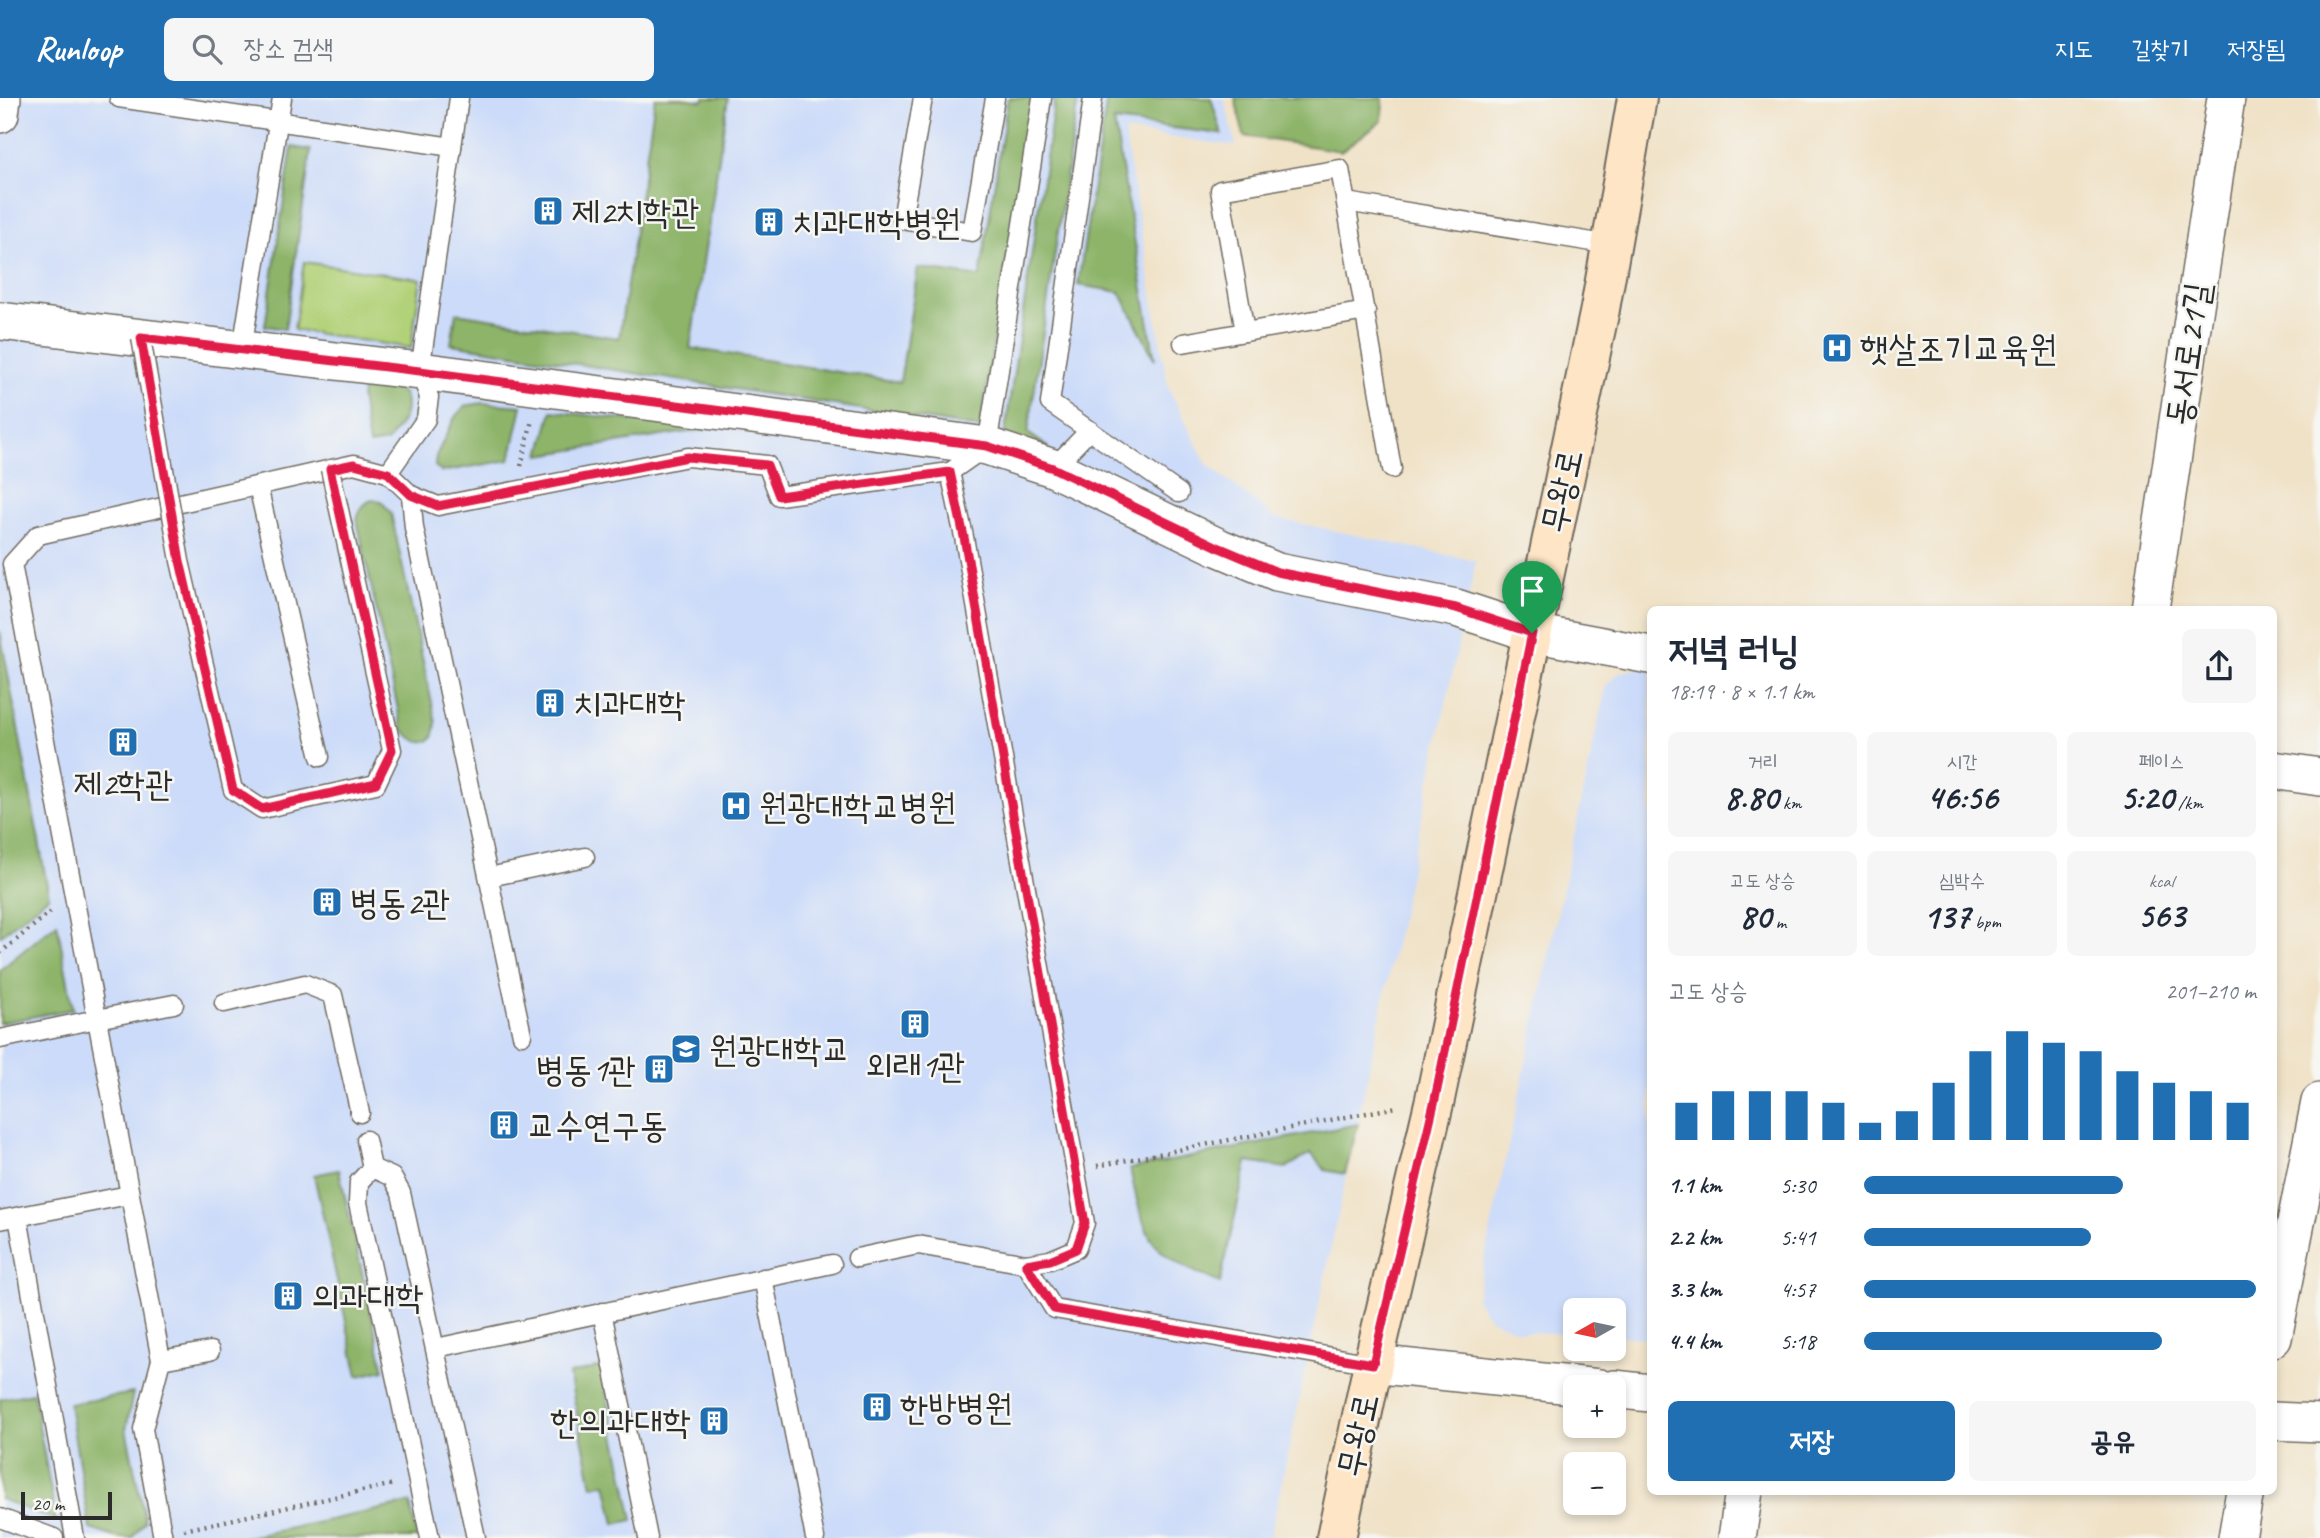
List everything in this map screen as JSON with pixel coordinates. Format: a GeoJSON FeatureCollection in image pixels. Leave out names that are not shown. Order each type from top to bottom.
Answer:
{"type":"FeatureCollection","features":[{"type":"Feature","properties":{"kind":"street"},"geometry":{"type":"LineString","coordinates":[[0,114],[2,98]]}},
{"type":"Feature","properties":{"kind":"street","name":"무왕로"},"geometry":{"type":"LineString","coordinates":[[1336,1538],[1373,1364],[1435,1099],[1600,309],[1637,98]]}},
{"type":"Feature","properties":{"kind":"street","name":"동서로21길"},"geometry":{"type":"LineString","coordinates":[[2150,606],[2226,98]]}},
{"type":"Feature","properties":{"kind":"street"},"geometry":{"type":"LineString","coordinates":[[0,321],[420,371],[987,446],[1053,468],[1220,548],[1277,572],[1456,608],[1532,633],[1647,654]]}},
{"type":"Feature","properties":{"kind":"street"},"geometry":{"type":"LineString","coordinates":[[2277,770],[2320,777]]}},
{"type":"Feature","properties":{"kind":"street"},"geometry":{"type":"LineString","coordinates":[[2277,1318],[2320,1102]]}},
{"type":"Feature","properties":{"kind":"street"},"geometry":{"type":"LineString","coordinates":[[1373,1364],[1563,1384]]}},
{"type":"Feature","properties":{"kind":"street"},"geometry":{"type":"LineString","coordinates":[[1626,1390],[1647,1393]]}},
{"type":"Feature","properties":{"kind":"street"},"geometry":{"type":"LineString","coordinates":[[2277,1421],[2320,1423]]}},
{"type":"Feature","properties":{"kind":"street"},"geometry":{"type":"LineString","coordinates":[[1737,1538],[1743,1495]]}},
{"type":"Feature","properties":{"kind":"street"},"geometry":{"type":"LineString","coordinates":[[2237,1538],[2244,1495]]}},
{"type":"Feature","properties":{"kind":"lane"},"geometry":{"type":"LineString","coordinates":[[118,98],[452,147]]}},
{"type":"Feature","properties":{"kind":"lane"},"geometry":{"type":"LineString","coordinates":[[242,349],[282,98]]}},
{"type":"Feature","properties":{"kind":"lane"},"geometry":{"type":"LineString","coordinates":[[388,473],[426,418],[429,397],[420,371],[459,98]]}},
{"type":"Feature","properties":{"kind":"lane"},"geometry":{"type":"LineString","coordinates":[[923,98],[902,220],[972,232],[995,98]]}},
{"type":"Feature","properties":{"kind":"lane"},"geometry":{"type":"LineString","coordinates":[[163,1536],[143,1429],[161,1360],[12,564],[37,535],[354,464],[388,473],[411,495],[438,506],[688,457],[767,465],[779,496],[950,472],[987,446],[1042,98]]}},
{"type":"Feature","properties":{"kind":"lane"},"geometry":{"type":"LineString","coordinates":[[1093,98],[1050,403],[1179,493]]}},
{"type":"Feature","properties":{"kind":"lane"},"geometry":{"type":"LineString","coordinates":[[1245,332],[1220,190],[1340,169],[1392,469]]}},
{"type":"Feature","properties":{"kind":"lane"},"geometry":{"type":"LineString","coordinates":[[1346,202],[1611,246]]}},
{"type":"Feature","properties":{"kind":"lane"},"geometry":{"type":"LineString","coordinates":[[1183,343],[1366,311]]}},
{"type":"Feature","properties":{"kind":"lane"},"geometry":{"type":"LineString","coordinates":[[141,338],[180,561],[233,790],[262,809],[376,783],[392,750],[330,469]]}},
{"type":"Feature","properties":{"kind":"lane"},"geometry":{"type":"LineString","coordinates":[[1053,468],[1090,430]]}},
{"type":"Feature","properties":{"kind":"lane"},"geometry":{"type":"LineString","coordinates":[[857,1258],[918,1245],[1026,1264],[1050,1260],[1076,1249],[1085,1223],[964,537],[950,472]]}},
{"type":"Feature","properties":{"kind":"lane"},"geometry":{"type":"LineString","coordinates":[[258,486],[320,757]]}},
{"type":"Feature","properties":{"kind":"lane"},"geometry":{"type":"LineString","coordinates":[[411,495],[414,528],[523,1035]]}},
{"type":"Feature","properties":{"kind":"lane"},"geometry":{"type":"LineString","coordinates":[[489,877],[585,857]]}},
{"type":"Feature","properties":{"kind":"lane"},"geometry":{"type":"LineString","coordinates":[[224,1003],[305,984],[333,995],[360,1114]]}},
{"type":"Feature","properties":{"kind":"lane"},"geometry":{"type":"LineString","coordinates":[[0,1039],[174,1004]]}},
{"type":"Feature","properties":{"kind":"lane"},"geometry":{"type":"LineString","coordinates":[[366,1140],[372,1168]]}},
{"type":"Feature","properties":{"kind":"lane"},"geometry":{"type":"LineString","coordinates":[[372,1168],[392,1177],[401,1193],[476,1538]]}},
{"type":"Feature","properties":{"kind":"lane"},"geometry":{"type":"LineString","coordinates":[[372,1168],[359,1182],[358,1203],[430,1538]]}},
{"type":"Feature","properties":{"kind":"lane"},"geometry":{"type":"LineString","coordinates":[[0,1220],[129,1195]]}},
{"type":"Feature","properties":{"kind":"lane"},"geometry":{"type":"LineString","coordinates":[[18,1217],[75,1538]]}},
{"type":"Feature","properties":{"kind":"lane"},"geometry":{"type":"LineString","coordinates":[[436,1348],[832,1264]]}},
{"type":"Feature","properties":{"kind":"lane"},"geometry":{"type":"LineString","coordinates":[[1026,1264],[1054,1309],[1373,1364]]}},
{"type":"Feature","properties":{"kind":"lane"},"geometry":{"type":"LineString","coordinates":[[763,1278],[815,1538]]}},
{"type":"Feature","properties":{"kind":"lane"},"geometry":{"type":"LineString","coordinates":[[602,1312],[648,1538]]}},
{"type":"Feature","properties":{"kind":"lane"},"geometry":{"type":"LineString","coordinates":[[161,1360],[210,1351]]}},
{"type":"Feature","properties":{"kind":"lane"},"geometry":{"type":"LineString","coordinates":[[0,1518],[54,1538]]}},
{"type":"Feature","properties":{"kind":"path"},"geometry":{"type":"LineString","coordinates":[[515,490],[540,388]]}},
{"type":"Feature","properties":{"kind":"path"},"geometry":{"type":"LineString","coordinates":[[0,953],[75,891]]}},
{"type":"Feature","properties":{"kind":"path"},"geometry":{"type":"LineString","coordinates":[[1075,1170],[1435,1099]]}},
{"type":"Feature","properties":{"kind":"path"},"geometry":{"type":"LineString","coordinates":[[163,1536],[418,1479]]}},
{"type":"Feature","properties":{"kind":"shaded area","name":"원광대학교"},"geometry":{"type":"Polygon","coordinates":[[[0,98],[1224,98],[1236,146],[1124,131],[1168,387],[1206,463],[1275,518],[1476,561],[1270,1538],[0,1538],[0,98]]]}},
{"type":"Feature","properties":{"kind":"shaded area"},"geometry":{"type":"Polygon","coordinates":[[[1647,667],[1647,1338],[1626,1337],[1626,1298],[1563,1298],[1563,1334],[1522,1332],[1490,1319],[1476,1299],[1606,685],[1620,672],[1647,667]]]}},
{"type":"Feature","properties":{"kind":"green space"},"geometry":{"type":"Polygon","coordinates":[[[655,98],[703,101],[704,98],[728,98],[690,348],[900,382],[918,268],[980,277],[1008,98],[1032,98],[980,428],[451,344],[456,313],[619,338],[655,98]]]}},
{"type":"Feature","properties":{"kind":"green space"},"geometry":{"type":"Polygon","coordinates":[[[1055,98],[1078,98],[1028,433],[1049,448],[1004,439],[1055,98]]]}},
{"type":"Feature","properties":{"kind":"green space"},"geometry":{"type":"Polygon","coordinates":[[[1107,98],[1211,98],[1222,134],[1114,121],[1155,360],[1120,292],[1078,285],[1107,98]]]}},
{"type":"Feature","properties":{"kind":"green space"},"geometry":{"type":"Polygon","coordinates":[[[1235,98],[1383,98],[1382,121],[1341,151],[1244,136],[1235,98]]]}},
{"type":"Feature","properties":{"kind":"green space"},"geometry":{"type":"Polygon","coordinates":[[[292,147],[311,150],[285,329],[265,326],[292,147]]]}},
{"type":"Feature","properties":{"kind":"green space"},"geometry":{"type":"Polygon","coordinates":[[[304,262],[421,279],[411,348],[294,330],[304,262]]]}},
{"type":"Feature","properties":{"kind":"green space"},"geometry":{"type":"Polygon","coordinates":[[[370,386],[397,390],[404,394],[406,408],[403,420],[387,442],[369,445],[361,398],[362,392],[370,386]]]}},
{"type":"Feature","properties":{"kind":"green space"},"geometry":{"type":"Polygon","coordinates":[[[482,403],[522,406],[510,460],[441,472],[435,466],[436,456],[455,417],[465,406],[482,403]]]}},
{"type":"Feature","properties":{"kind":"green space"},"geometry":{"type":"Polygon","coordinates":[[[552,411],[706,429],[540,455],[552,411]]]}},
{"type":"Feature","properties":{"kind":"green space"},"geometry":{"type":"Polygon","coordinates":[[[372,500],[381,501],[391,513],[436,722],[432,737],[424,742],[413,739],[402,728],[357,520],[362,508],[372,500]]]}},
{"type":"Feature","properties":{"kind":"green space"},"geometry":{"type":"Polygon","coordinates":[[[0,631],[49,896],[0,936],[0,631]]]}},
{"type":"Feature","properties":{"kind":"green space"},"geometry":{"type":"Polygon","coordinates":[[[57,923],[73,1009],[0,1023],[0,970],[57,923]]]}},
{"type":"Feature","properties":{"kind":"green space"},"geometry":{"type":"Polygon","coordinates":[[[1358,1124],[1345,1174],[1325,1170],[1311,1153],[1286,1168],[1247,1162],[1220,1283],[1176,1262],[1160,1250],[1150,1236],[1139,1208],[1130,1169],[1358,1124]]]}},
{"type":"Feature","properties":{"kind":"green space"},"geometry":{"type":"Polygon","coordinates":[[[339,1170],[384,1370],[358,1376],[314,1175],[339,1170]]]}},
{"type":"Feature","properties":{"kind":"green space"},"geometry":{"type":"Polygon","coordinates":[[[601,1367],[633,1520],[615,1524],[606,1483],[592,1486],[569,1374],[601,1367]]]}},
{"type":"Feature","properties":{"kind":"green space"},"geometry":{"type":"Polygon","coordinates":[[[33,1393],[56,1520],[0,1499],[0,1399],[33,1393]]]}},
{"type":"Feature","properties":{"kind":"green space"},"geometry":{"type":"Polygon","coordinates":[[[133,1393],[126,1429],[145,1521],[132,1538],[118,1538],[90,1529],[69,1404],[133,1393]]]}},
{"type":"Feature","properties":{"kind":"green space"},"geometry":{"type":"Polygon","coordinates":[[[410,1503],[417,1538],[244,1538],[410,1503]]]}},
{"type":"Feature","properties":{"kind":"place","name":"제2치학관"},"geometry":{"type":"Point","coordinates":[548,211]}},
{"type":"Feature","properties":{"kind":"place","name":"치과대학병원"},"geometry":{"type":"Point","coordinates":[769,222]}},
{"type":"Feature","properties":{"kind":"place","name":"햇살조기교육원"},"geometry":{"type":"Point","coordinates":[1837,348]}},
{"type":"Feature","properties":{"kind":"place","name":"치과대학"},"geometry":{"type":"Point","coordinates":[550,703]}},
{"type":"Feature","properties":{"kind":"place","name":"제2학관"},"geometry":{"type":"Point","coordinates":[123,742]}},
{"type":"Feature","properties":{"kind":"place","name":"원광대학교병원"},"geometry":{"type":"Point","coordinates":[736,806]}},
{"type":"Feature","properties":{"kind":"place","name":"병동2관"},"geometry":{"type":"Point","coordinates":[327,902]}},
{"type":"Feature","properties":{"kind":"place","name":"외래1관"},"geometry":{"type":"Point","coordinates":[915,1024]}},
{"type":"Feature","properties":{"kind":"place","name":"원광대학교"},"geometry":{"type":"Point","coordinates":[686,1049]}},
{"type":"Feature","properties":{"kind":"place","name":"병동1관"},"geometry":{"type":"Point","coordinates":[659,1069]}},
{"type":"Feature","properties":{"kind":"place","name":"교수연구동"},"geometry":{"type":"Point","coordinates":[504,1125]}},
{"type":"Feature","properties":{"kind":"place","name":"의과대학"},"geometry":{"type":"Point","coordinates":[288,1296]}},
{"type":"Feature","properties":{"kind":"place","name":"한방병원"},"geometry":{"type":"Point","coordinates":[877,1407]}},
{"type":"Feature","properties":{"kind":"place","name":"한의과대학"},"geometry":{"type":"Point","coordinates":[714,1421]}},
{"type":"Feature","properties":{"kind":"route"},"geometry":{"type":"LineString","coordinates":[[141,338],[420,371],[987,446],[1053,468],[1220,548],[1277,572],[1456,608],[1532,633],[1435,1099],[1373,1364],[1054,1309],[1026,1264],[1050,1260],[1076,1249],[1085,1223],[964,537],[950,472],[779,496],[767,465],[688,457],[438,506],[411,495],[388,473],[354,464],[330,469],[392,750],[376,783],[262,809],[233,790],[180,561],[141,338]]}}]}
